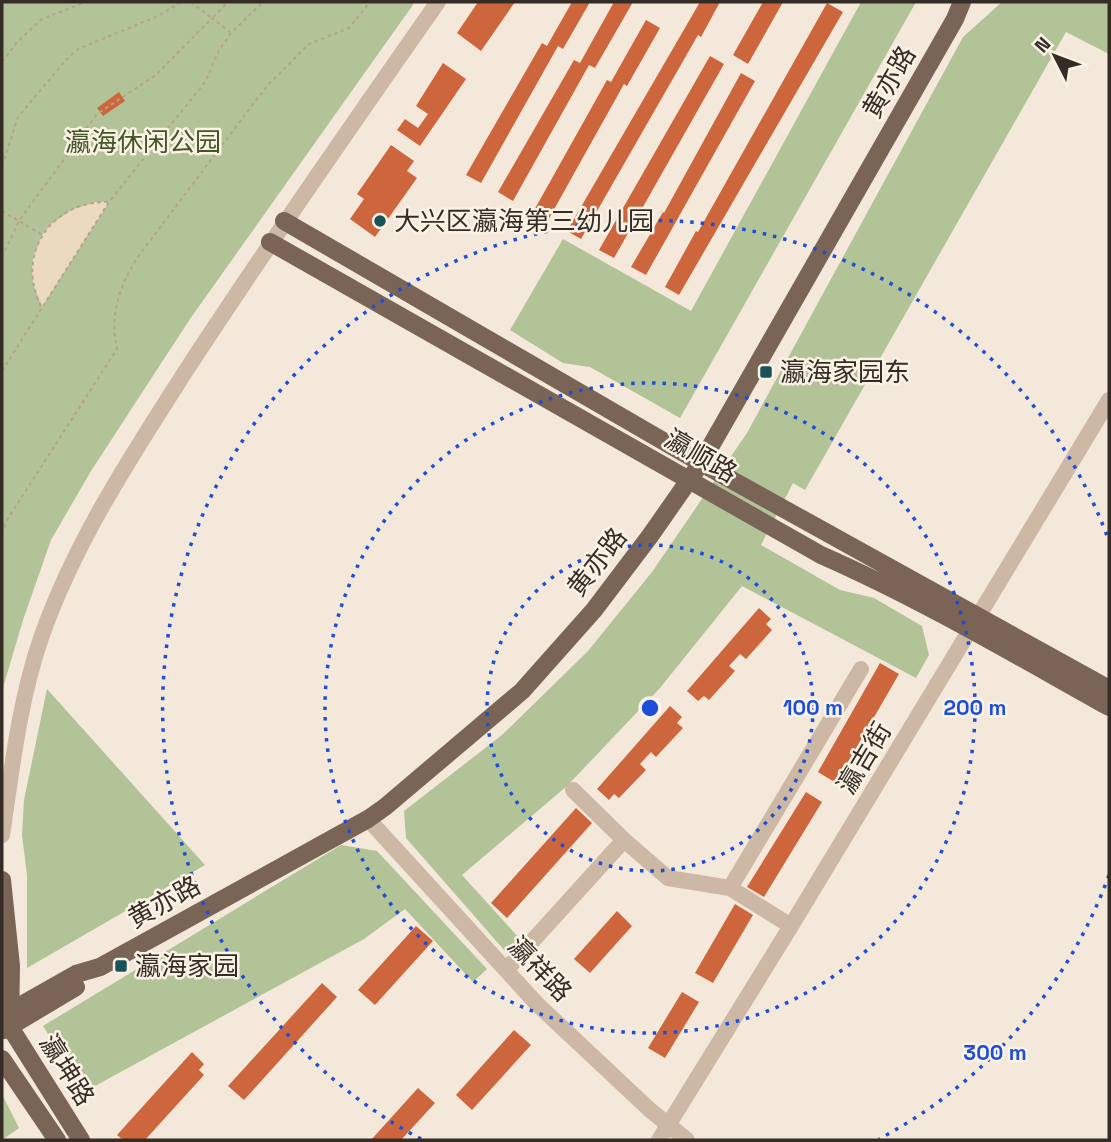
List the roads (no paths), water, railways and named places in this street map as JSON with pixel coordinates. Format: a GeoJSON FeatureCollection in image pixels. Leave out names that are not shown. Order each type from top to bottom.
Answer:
{"type":"FeatureCollection","features":[{"type":"Feature","properties":{"kind":"main road","name":"黄亦路"},"geometry":{"type":"LineString","coordinates":[[6,1021],[76,974],[100,967],[368,819],[522,691],[594,610],[690,481],[959,10],[970,2]]}},
{"type":"Feature","properties":{"kind":"main road","name":"瀛顺路"},"geometry":{"type":"LineString","coordinates":[[285,221],[973,623],[1109,707]]}},
{"type":"Feature","properties":{"kind":"main road","name":"瀛顺路"},"geometry":{"type":"LineString","coordinates":[[270,242],[821,555],[973,623],[1109,690]]}},
{"type":"Feature","properties":{"kind":"main road"},"geometry":{"type":"LineString","coordinates":[[2,880],[11,966],[6,1021]]}},
{"type":"Feature","properties":{"kind":"main road","name":"瀛坤路"},"geometry":{"type":"LineString","coordinates":[[6,1021],[81,1140]]}},
{"type":"Feature","properties":{"kind":"main road","name":"瀛坤路"},"geometry":{"type":"LineString","coordinates":[[2,1059],[57,1140]]}},
{"type":"Feature","properties":{"kind":"street"},"geometry":{"type":"LineString","coordinates":[[2,835],[20,714],[41,639],[79,547],[158,415],[270,242],[438,2]]}},
{"type":"Feature","properties":{"kind":"street","name":"瀛吉街"},"geometry":{"type":"LineString","coordinates":[[659,1140],[1109,400]]}},
{"type":"Feature","properties":{"kind":"street"},"geometry":{"type":"LineString","coordinates":[[730,888],[861,669]]}},
{"type":"Feature","properties":{"kind":"street"},"geometry":{"type":"LineString","coordinates":[[573,790],[668,878],[730,888],[791,926]]}},
{"type":"Feature","properties":{"kind":"street","name":"瀛祥路"},"geometry":{"type":"LineString","coordinates":[[368,819],[537,1004],[667,1126],[687,1140]]}},
{"type":"Feature","properties":{"kind":"street"},"geometry":{"type":"LineString","coordinates":[[506,970],[624,840]]}},
{"type":"Feature","properties":{"kind":"place","name":"大兴区瀛海第三幼儿园"},"geometry":{"type":"Point","coordinates":[380,221]}},
{"type":"Feature","properties":{"kind":"place","name":"瀛海家园东"},"geometry":{"type":"Point","coordinates":[766,372]}},
{"type":"Feature","properties":{"kind":"place","name":"瀛海家园"},"geometry":{"type":"Point","coordinates":[121,966]}},
{"type":"Feature","properties":{"kind":"park label","name":"瀛海休闲公园"},"geometry":{"type":"Point","coordinates":[143,142]}}]}
